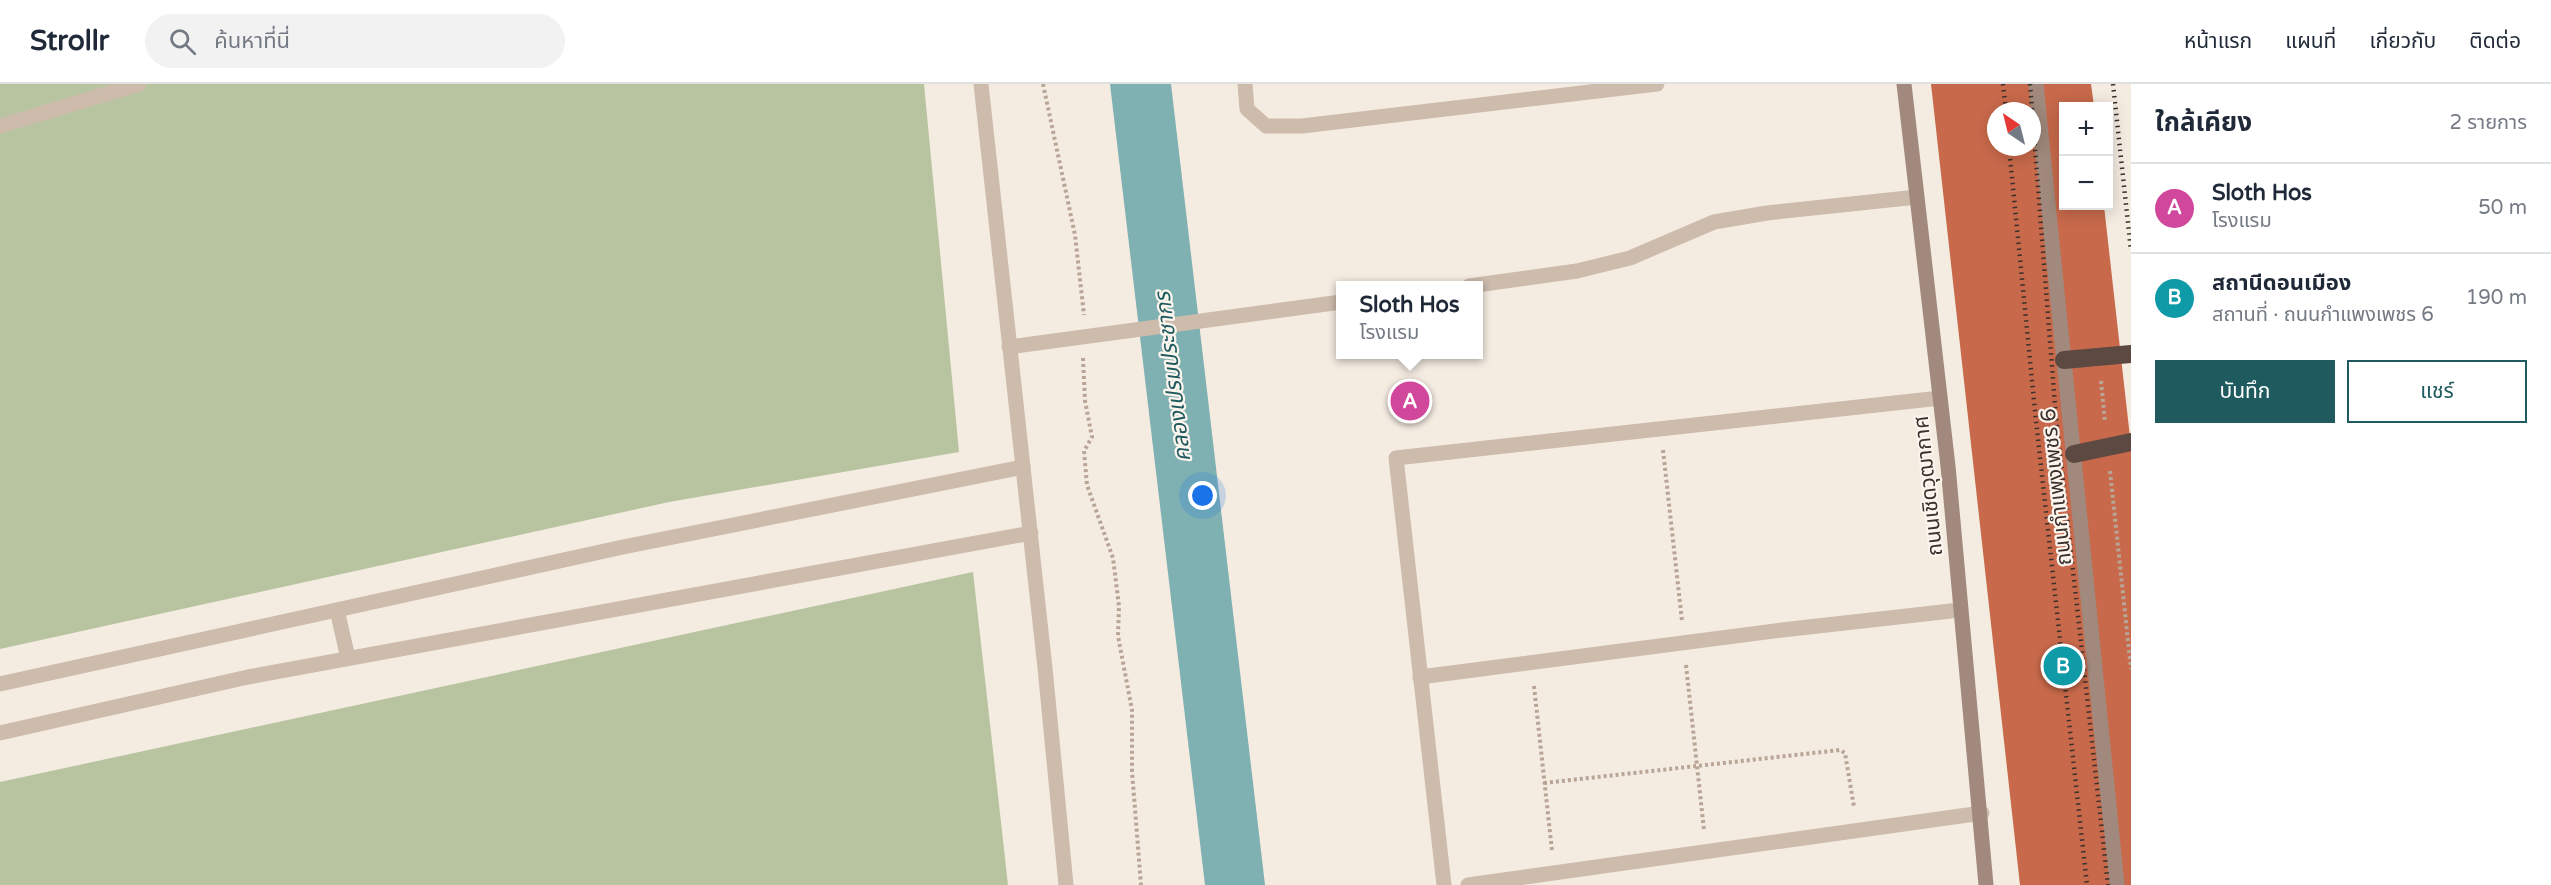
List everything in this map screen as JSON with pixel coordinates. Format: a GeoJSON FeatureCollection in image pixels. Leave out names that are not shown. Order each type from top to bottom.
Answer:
{"type":"FeatureCollection","features":[{"type":"Feature","properties":{"kind":"highway"},"geometry":{"type":"LineString","coordinates":[[2064,360],[2131,354]]}},
{"type":"Feature","properties":{"kind":"highway"},"geometry":{"type":"LineString","coordinates":[[2074,454],[2131,442]]}},
{"type":"Feature","properties":{"kind":"main road","name":"ถนนเชิดวุฒากาศ"},"geometry":{"type":"LineString","coordinates":[[1904,84],[1940,398],[1982,813],[1986,885]]}},
{"type":"Feature","properties":{"kind":"main road","name":"ถนนกำแพงเพชร 6"},"geometry":{"type":"LineString","coordinates":[[2036,84],[2117,885]]}},
{"type":"Feature","properties":{"kind":"street"},"geometry":{"type":"LineString","coordinates":[[0,126],[139,84]]}},
{"type":"Feature","properties":{"kind":"street"},"geometry":{"type":"LineString","coordinates":[[981,84],[1031,533],[1066,885]]}},
{"type":"Feature","properties":{"kind":"street"},"geometry":{"type":"LineString","coordinates":[[1245,84],[1247,109],[1266,126],[1302,126],[1657,84]]}},
{"type":"Feature","properties":{"kind":"street"},"geometry":{"type":"LineString","coordinates":[[1483,283],[1577,271],[1630,258],[1714,222],[1767,213],[1917,197]]}},
{"type":"Feature","properties":{"kind":"street"},"geometry":{"type":"LineString","coordinates":[[1010,347],[1336,303]]}},
{"type":"Feature","properties":{"kind":"street"},"geometry":{"type":"LineString","coordinates":[[1444,885],[1396,461],[1399,456],[1940,398]]}},
{"type":"Feature","properties":{"kind":"street"},"geometry":{"type":"LineString","coordinates":[[0,684],[622,547],[1023,467]]}},
{"type":"Feature","properties":{"kind":"street"},"geometry":{"type":"LineString","coordinates":[[0,733],[248,677],[1031,533]]}},
{"type":"Feature","properties":{"kind":"street"},"geometry":{"type":"LineString","coordinates":[[337,610],[348,658]]}},
{"type":"Feature","properties":{"kind":"street"},"geometry":{"type":"LineString","coordinates":[[1420,676],[1960,610]]}},
{"type":"Feature","properties":{"kind":"street"},"geometry":{"type":"LineString","coordinates":[[1467,885],[1982,813]]}},
{"type":"Feature","properties":{"kind":"path"},"geometry":{"type":"LineString","coordinates":[[1043,84],[1044,99],[1075,236],[1084,311],[1085,401],[1092,437],[1084,451],[1087,485],[1113,558],[1116,577],[1119,606],[1118,636],[1132,710],[1132,771],[1141,885]]}},
{"type":"Feature","properties":{"kind":"path"},"geometry":{"type":"LineString","coordinates":[[2100,370],[2106,428]]}},
{"type":"Feature","properties":{"kind":"path"},"geometry":{"type":"LineString","coordinates":[[2109,462],[2131,669]]}},
{"type":"Feature","properties":{"kind":"path"},"geometry":{"type":"LineString","coordinates":[[1532,663],[1554,873]]}},
{"type":"Feature","properties":{"kind":"path"},"geometry":{"type":"LineString","coordinates":[[1544,783],[1696,764],[1840,750],[1845,753],[1858,830]]}},
{"type":"Feature","properties":{"kind":"green space"},"geometry":{"type":"Polygon","coordinates":[[[0,84],[924,84],[959,452],[669,502],[0,649],[0,84]]]}},
{"type":"Feature","properties":{"kind":"green space"},"geometry":{"type":"Polygon","coordinates":[[[973,572],[1008,885],[0,885],[0,782],[973,572]]]}},
{"type":"Feature","properties":{"kind":"water","name":"คลองเปรมประชากร"},"geometry":{"type":"Polygon","coordinates":[[[1110,84],[1171,84],[1265,885],[1205,885],[1110,84]]]}},
{"type":"Feature","properties":{"kind":"building"},"geometry":{"type":"Polygon","coordinates":[[[1931,84],[2091,84],[2093,102],[2059,102],[2059,210],[2104,210],[2131,446],[2131,885],[2020,885],[1931,84]]]}},
{"type":"Feature","properties":{"kind":"railway"},"geometry":{"type":"LineString","coordinates":[[2003,84],[2005,102]]}},
{"type":"Feature","properties":{"kind":"railway"},"geometry":{"type":"LineString","coordinates":[[2030,84],[2056,418],[2108,885]]}},
{"type":"Feature","properties":{"kind":"railway"},"geometry":{"type":"LineString","coordinates":[[2113,84],[2131,251]]}},
{"type":"Feature","properties":{"kind":"railway"},"geometry":{"type":"LineString","coordinates":[[2010,156],[2036,421],[2087,885]]}},
{"type":"Feature","properties":{"kind":"place","name":"Sloth Hos"},"geometry":{"type":"Point","coordinates":[1410,401]}},
{"type":"Feature","properties":{"kind":"place","name":"สถานีดอนเมือง"},"geometry":{"type":"Point","coordinates":[2063,666]}}]}
